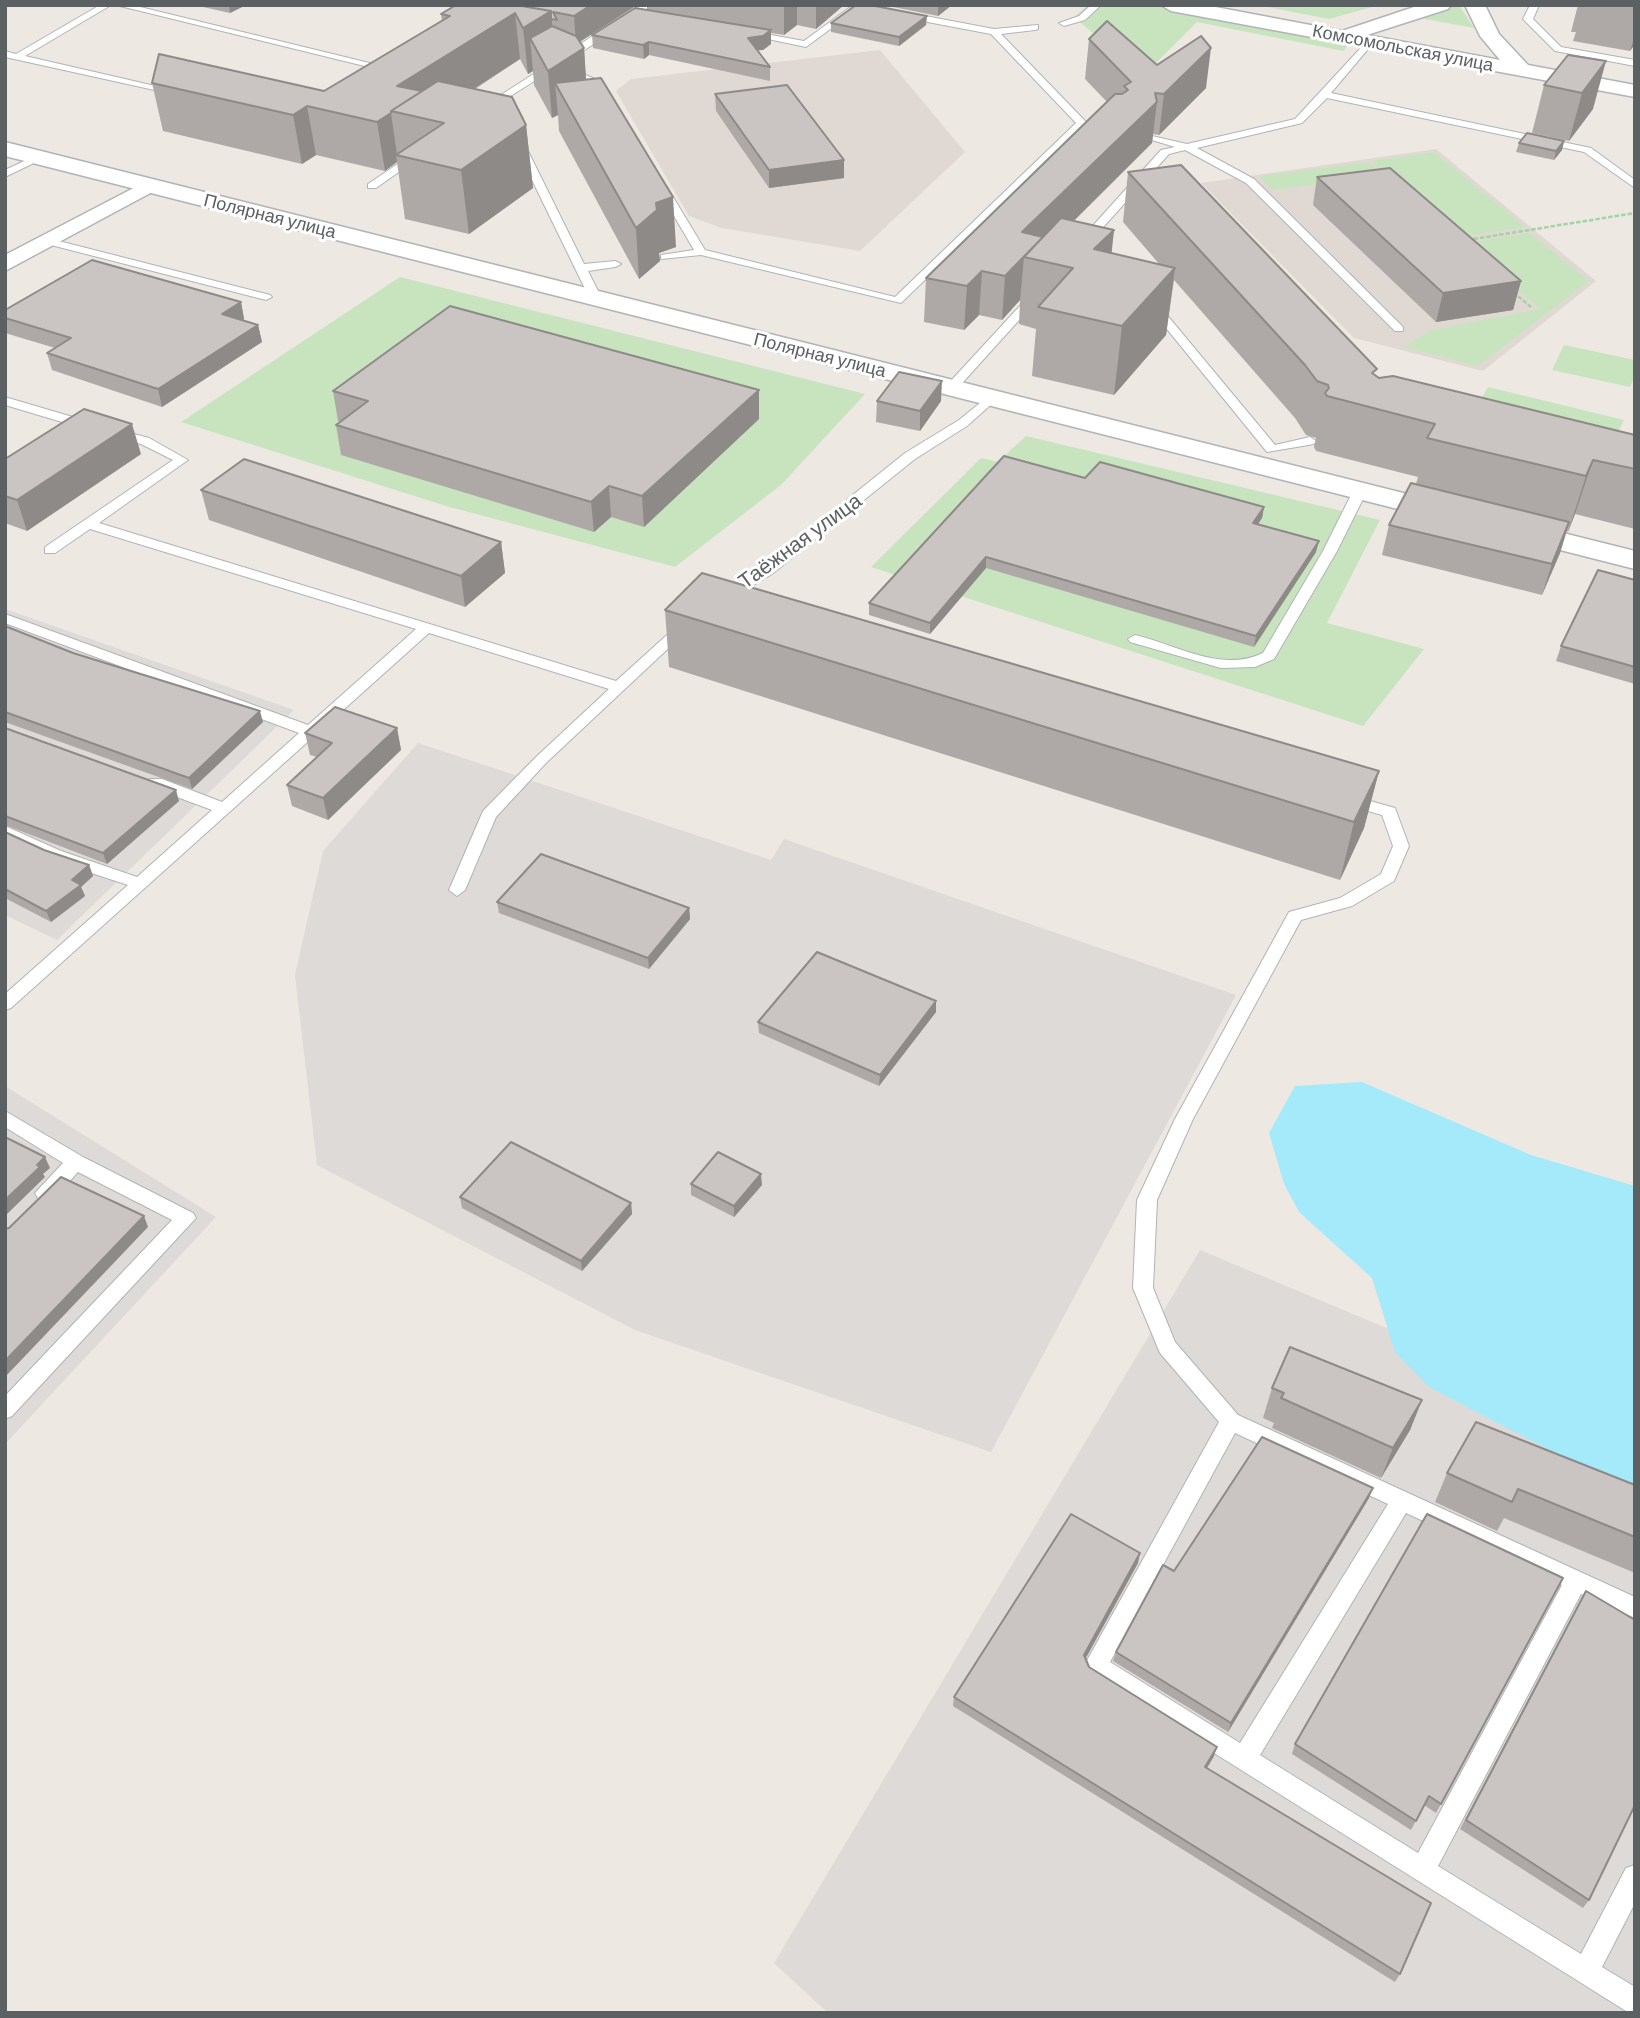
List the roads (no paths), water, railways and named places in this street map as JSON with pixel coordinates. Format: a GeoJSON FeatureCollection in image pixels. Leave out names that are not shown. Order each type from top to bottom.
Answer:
{"type":"FeatureCollection","features":[{"type":"Feature","properties":{"kind":"street","name":"Комсомольская улица"},"geometry":{"type":"LineString","coordinates":[[1171,5],[1635,91]]}},
{"type":"Feature","properties":{"kind":"street"},"geometry":{"type":"LineString","coordinates":[[1341,37],[1441,5]]}},
{"type":"Feature","properties":{"kind":"street"},"geometry":{"type":"LineString","coordinates":[[1475,5],[1490,36],[1522,71]]}},
{"type":"Feature","properties":{"kind":"street","name":"Полярная улица"},"geometry":{"type":"LineString","coordinates":[[5,149],[991,398],[1268,458],[1360,491],[1635,560]]}},
{"type":"Feature","properties":{"kind":"street"},"geometry":{"type":"LineString","coordinates":[[5,264],[149,186]]}},
{"type":"Feature","properties":{"kind":"lane"},"geometry":{"type":"LineString","coordinates":[[5,63],[107,5]]}},
{"type":"Feature","properties":{"kind":"lane"},"geometry":{"type":"LineString","coordinates":[[120,5],[401,72]]}},
{"type":"Feature","properties":{"kind":"lane"},"geometry":{"type":"LineString","coordinates":[[487,108],[648,5]]}},
{"type":"Feature","properties":{"kind":"lane"},"geometry":{"type":"LineString","coordinates":[[740,33],[806,44],[856,6],[852,5]]}},
{"type":"Feature","properties":{"kind":"lane"},"geometry":{"type":"LineString","coordinates":[[1064,23],[1082,18],[1097,5]]}},
{"type":"Feature","properties":{"kind":"lane"},"geometry":{"type":"LineString","coordinates":[[1535,5],[1528,19],[1558,49],[1635,63]]}},
{"type":"Feature","properties":{"kind":"lane"},"geometry":{"type":"LineString","coordinates":[[894,13],[994,32],[1035,27]]}},
{"type":"Feature","properties":{"kind":"lane"},"geometry":{"type":"LineString","coordinates":[[635,15],[648,17]]}},
{"type":"Feature","properties":{"kind":"lane"},"geometry":{"type":"LineString","coordinates":[[665,257],[701,252],[897,301],[1088,124],[994,32]]}},
{"type":"Feature","properties":{"kind":"lane"},"geometry":{"type":"LineString","coordinates":[[1073,254],[1095,239],[1166,152],[1298,121],[1325,95],[1368,42]]}},
{"type":"Feature","properties":{"kind":"lane"},"geometry":{"type":"LineString","coordinates":[[556,52],[570,55]]}},
{"type":"Feature","properties":{"kind":"lane"},"geometry":{"type":"LineString","coordinates":[[5,54],[179,94]]}},
{"type":"Feature","properties":{"kind":"lane"},"geometry":{"type":"LineString","coordinates":[[555,65],[599,84],[612,106]]}},
{"type":"Feature","properties":{"kind":"lane"},"geometry":{"type":"LineString","coordinates":[[1325,95],[1587,150],[1635,185]]}},
{"type":"Feature","properties":{"kind":"lane"},"geometry":{"type":"LineString","coordinates":[[498,100],[504,112]]}},
{"type":"Feature","properties":{"kind":"lane"},"geometry":{"type":"LineString","coordinates":[[516,136],[596,299]]}},
{"type":"Feature","properties":{"kind":"lane"},"geometry":{"type":"LineString","coordinates":[[1156,138],[1186,147],[1229,167],[1250,181],[1399,329]]}},
{"type":"Feature","properties":{"kind":"lane"},"geometry":{"type":"LineString","coordinates":[[372,186],[430,147]]}},
{"type":"Feature","properties":{"kind":"lane"},"geometry":{"type":"LineString","coordinates":[[5,174],[38,158]]}},
{"type":"Feature","properties":{"kind":"lane"},"geometry":{"type":"LineString","coordinates":[[654,173],[701,252]]}},
{"type":"Feature","properties":{"kind":"lane"},"geometry":{"type":"LineString","coordinates":[[47,241],[266,297]]}},
{"type":"Feature","properties":{"kind":"lane"},"geometry":{"type":"LineString","coordinates":[[582,268],[615,264]]}},
{"type":"Feature","properties":{"kind":"lane"},"geometry":{"type":"LineString","coordinates":[[951,388],[1044,285]]}},
{"type":"Feature","properties":{"kind":"lane"},"geometry":{"type":"LineString","coordinates":[[1142,292],[1268,458],[1310,441]]}},
{"type":"Feature","properties":{"kind":"lane","name":"Таёжная улица"},"geometry":{"type":"LineString","coordinates":[[457,890],[489,815],[541,760],[619,687],[702,611],[767,571],[910,456],[963,423],[991,398]]}},
{"type":"Feature","properties":{"kind":"lane"},"geometry":{"type":"LineString","coordinates":[[5,401],[145,442],[181,460],[50,550]]}},
{"type":"Feature","properties":{"kind":"lane"},"geometry":{"type":"LineString","coordinates":[[1135,639],[1233,667],[1261,662],[1269,656],[1330,551],[1360,491]]}},
{"type":"Feature","properties":{"kind":"lane"},"geometry":{"type":"LineString","coordinates":[[88,524],[619,687]]}},
{"type":"Feature","properties":{"kind":"lane"},"geometry":{"type":"LineString","coordinates":[[5,618],[311,732]]}},
{"type":"Feature","properties":{"kind":"lane"},"geometry":{"type":"LineString","coordinates":[[5,1004],[426,628]]}},
{"type":"Feature","properties":{"kind":"lane"},"geometry":{"type":"LineString","coordinates":[[141,778],[225,809]]}},
{"type":"Feature","properties":{"kind":"lane"},"geometry":{"type":"LineString","coordinates":[[1335,796],[1389,812],[1401,846],[1388,877],[1346,902],[1295,916],[1184,1119],[1147,1200],[1143,1288],[1167,1347],[1231,1421],[1635,1608]]}},
{"type":"Feature","properties":{"kind":"lane"},"geometry":{"type":"LineString","coordinates":[[5,831],[55,855],[141,884]]}},
{"type":"Feature","properties":{"kind":"lane"},"geometry":{"type":"LineString","coordinates":[[5,1118],[76,1162],[186,1218],[5,1410]]}},
{"type":"Feature","properties":{"kind":"lane"},"geometry":{"type":"LineString","coordinates":[[32,1206],[76,1162]]}},
{"type":"Feature","properties":{"kind":"lane"},"geometry":{"type":"LineString","coordinates":[[1231,1421],[1096,1666],[1635,2002]]}},
{"type":"Feature","properties":{"kind":"lane"},"geometry":{"type":"LineString","coordinates":[[1244,1759],[1402,1500]]}},
{"type":"Feature","properties":{"kind":"lane"},"geometry":{"type":"LineString","coordinates":[[1422,1870],[1576,1581]]}},
{"type":"Feature","properties":{"kind":"lane"},"geometry":{"type":"LineString","coordinates":[[1586,1972],[1635,1877]]}},
{"type":"Feature","properties":{"kind":"water"},"geometry":{"type":"Polygon","coordinates":[[[1362,1082],[1531,1155],[1635,1186],[1635,1495],[1429,1387],[1395,1352],[1372,1278],[1299,1212],[1284,1184],[1269,1133],[1295,1086],[1362,1082]]]}}]}
